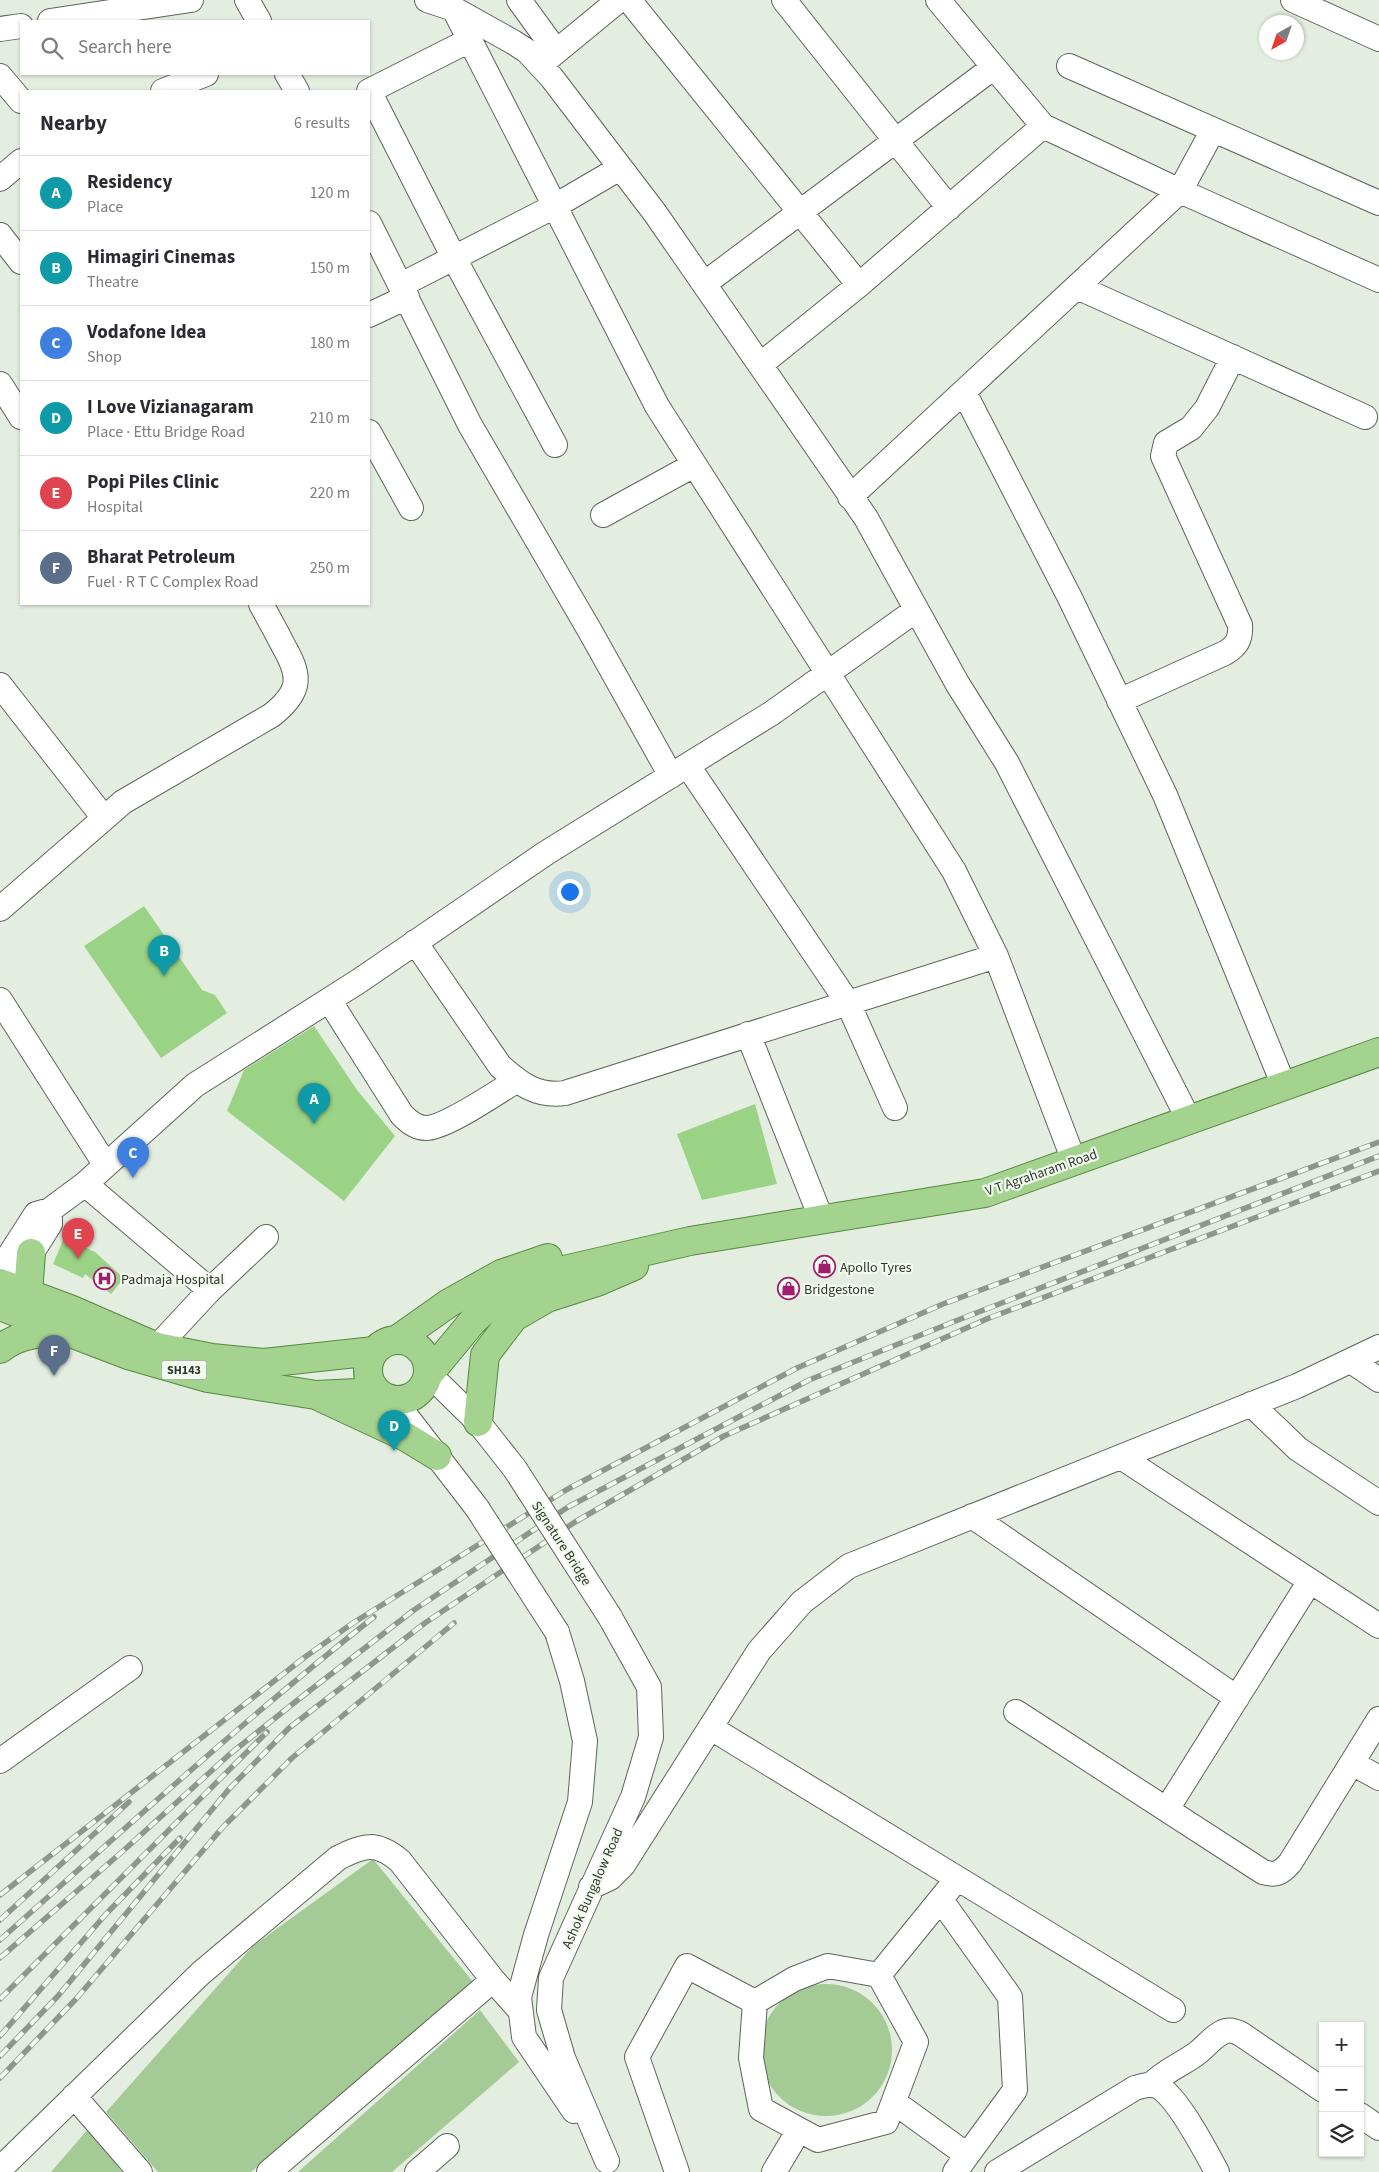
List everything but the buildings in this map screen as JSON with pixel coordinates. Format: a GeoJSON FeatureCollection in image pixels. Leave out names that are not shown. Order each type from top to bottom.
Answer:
{"type":"FeatureCollection","features":[{"type":"Feature","properties":{"kind":"main road","name":"V T Agraharam Road"},"geometry":{"type":"LineString","coordinates":[[690,1241],[821,1218],[985,1193],[1379,1052]]}},
{"type":"Feature","properties":{"kind":"main road"},"geometry":{"type":"LineString","coordinates":[[398,1339],[449,1303],[501,1274],[585,1245],[690,1241]]}},
{"type":"Feature","properties":{"kind":"main road"},"geometry":{"type":"LineString","coordinates":[[374,1351],[368,1367],[368,1376],[385,1396],[403,1400],[425,1382],[472,1322],[497,1299],[551,1273],[690,1241]]}},
{"type":"Feature","properties":{"kind":"main road"},"geometry":{"type":"LineString","coordinates":[[478,1422],[485,1355],[514,1317],[547,1298],[597,1282],[690,1241]]}},
{"type":"Feature","properties":{"kind":"main road"},"geometry":{"type":"LineString","coordinates":[[6,1296],[31,1253]]}},
{"type":"Feature","properties":{"kind":"main road","name":"SH143"},"geometry":{"type":"LineString","coordinates":[[6,1296],[84,1337],[128,1355],[208,1378],[316,1395],[385,1396]]}},
{"type":"Feature","properties":{"kind":"main road","name":"SH143"},"geometry":{"type":"LineString","coordinates":[[6,1296],[157,1347],[221,1359],[256,1362],[295,1361],[374,1351],[389,1340],[398,1339]]}},
{"type":"Feature","properties":{"kind":"main road"},"geometry":{"type":"LineString","coordinates":[[0,1349],[20,1337],[44,1332],[84,1337]]}},
{"type":"Feature","properties":{"kind":"main road"},"geometry":{"type":"LineString","coordinates":[[398,1339],[408,1341],[423,1352],[427,1361],[425,1382]]}},
{"type":"Feature","properties":{"kind":"main road"},"geometry":{"type":"LineString","coordinates":[[316,1395],[406,1437],[437,1456]]}},
{"type":"Feature","properties":{"kind":"street"},"geometry":{"type":"LineString","coordinates":[[57,20],[191,0]]}},
{"type":"Feature","properties":{"kind":"street"},"geometry":{"type":"LineString","coordinates":[[247,0],[258,20]]}},
{"type":"Feature","properties":{"kind":"street"},"geometry":{"type":"LineString","coordinates":[[427,0],[454,9],[514,42],[548,58]]}},
{"type":"Feature","properties":{"kind":"street"},"geometry":{"type":"LineString","coordinates":[[519,0],[548,58],[620,168],[704,284],[850,498],[866,518],[957,683],[1008,763],[1189,1120]]}},
{"type":"Feature","properties":{"kind":"street"},"geometry":{"type":"LineString","coordinates":[[548,58],[619,0]]}},
{"type":"Feature","properties":{"kind":"street"},"geometry":{"type":"LineString","coordinates":[[628,0],[859,285]]}},
{"type":"Feature","properties":{"kind":"street"},"geometry":{"type":"LineString","coordinates":[[784,0],[949,208]]}},
{"type":"Feature","properties":{"kind":"street"},"geometry":{"type":"LineString","coordinates":[[938,0],[1043,126],[1180,191],[1379,280]]}},
{"type":"Feature","properties":{"kind":"street"},"geometry":{"type":"LineString","coordinates":[[1293,0],[1379,39]]}},
{"type":"Feature","properties":{"kind":"street"},"geometry":{"type":"LineString","coordinates":[[454,9],[657,406],[954,871],[996,956],[1074,1161]]}},
{"type":"Feature","properties":{"kind":"street"},"geometry":{"type":"LineString","coordinates":[[0,29],[20,26]]}},
{"type":"Feature","properties":{"kind":"street"},"geometry":{"type":"LineString","coordinates":[[370,90],[470,40]]}},
{"type":"Feature","properties":{"kind":"street"},"geometry":{"type":"LineString","coordinates":[[1069,66],[1379,203]]}},
{"type":"Feature","properties":{"kind":"street"},"geometry":{"type":"LineString","coordinates":[[704,284],[994,67]]}},
{"type":"Feature","properties":{"kind":"street"},"geometry":{"type":"LineString","coordinates":[[166,90],[203,75]]}},
{"type":"Feature","properties":{"kind":"street"},"geometry":{"type":"LineString","coordinates":[[288,75],[296,90]]}},
{"type":"Feature","properties":{"kind":"street"},"geometry":{"type":"LineString","coordinates":[[0,76],[20,100]]}},
{"type":"Feature","properties":{"kind":"street"},"geometry":{"type":"LineString","coordinates":[[370,93],[454,258],[555,446]]}},
{"type":"Feature","properties":{"kind":"street"},"geometry":{"type":"LineString","coordinates":[[760,365],[859,285],[1043,126]]}},
{"type":"Feature","properties":{"kind":"street"},"geometry":{"type":"LineString","coordinates":[[850,498],[1180,191],[1213,130]]}},
{"type":"Feature","properties":{"kind":"street"},"geometry":{"type":"LineString","coordinates":[[0,179],[20,162]]}},
{"type":"Feature","properties":{"kind":"street"},"geometry":{"type":"LineString","coordinates":[[370,314],[454,258],[555,206],[620,168]]}},
{"type":"Feature","properties":{"kind":"street"},"geometry":{"type":"LineString","coordinates":[[370,226],[470,425],[590,631],[680,771],[848,1003],[895,1108]]}},
{"type":"Feature","properties":{"kind":"street"},"geometry":{"type":"LineString","coordinates":[[0,235],[20,261]]}},
{"type":"Feature","properties":{"kind":"street"},"geometry":{"type":"LineString","coordinates":[[1077,287],[1365,417]]}},
{"type":"Feature","properties":{"kind":"street"},"geometry":{"type":"LineString","coordinates":[[1119,701],[1225,653],[1234,648],[1240,634],[1240,625],[1163,456],[1166,443],[1191,428],[1207,408],[1233,357]]}},
{"type":"Feature","properties":{"kind":"street"},"geometry":{"type":"LineString","coordinates":[[0,384],[20,414]]}},
{"type":"Feature","properties":{"kind":"street"},"geometry":{"type":"LineString","coordinates":[[964,392],[1070,598],[1165,795],[1284,1086]]}},
{"type":"Feature","properties":{"kind":"street"},"geometry":{"type":"LineString","coordinates":[[370,434],[411,508]]}},
{"type":"Feature","properties":{"kind":"street"},"geometry":{"type":"LineString","coordinates":[[603,515],[694,465]]}},
{"type":"Feature","properties":{"kind":"street"},"geometry":{"type":"LineString","coordinates":[[0,909],[123,802],[272,715],[292,694],[296,680],[295,666],[262,605]]}},
{"type":"Feature","properties":{"kind":"street"},"geometry":{"type":"LineString","coordinates":[[6,1296],[36,1214],[50,1210],[85,1184],[195,1085],[329,1000],[546,853],[772,714],[916,610]]}},
{"type":"Feature","properties":{"kind":"street"},"geometry":{"type":"LineString","coordinates":[[0,684],[104,818]]}},
{"type":"Feature","properties":{"kind":"street"},"geometry":{"type":"LineString","coordinates":[[415,942],[500,1066],[516,1081],[543,1094],[565,1093],[996,956]]}},
{"type":"Feature","properties":{"kind":"street"},"geometry":{"type":"LineString","coordinates":[[329,1000],[402,1115],[417,1126],[427,1128],[443,1124],[516,1081]]}},
{"type":"Feature","properties":{"kind":"street"},"geometry":{"type":"LineString","coordinates":[[3,1012],[105,1164]]}},
{"type":"Feature","properties":{"kind":"street"},"geometry":{"type":"LineString","coordinates":[[748,1034],[821,1218]]}},
{"type":"Feature","properties":{"kind":"street"},"geometry":{"type":"LineString","coordinates":[[85,1184],[210,1290]]}},
{"type":"Feature","properties":{"kind":"street"},"geometry":{"type":"LineString","coordinates":[[31,1253],[50,1224],[50,1210]]}},
{"type":"Feature","properties":{"kind":"street"},"geometry":{"type":"LineString","coordinates":[[157,1347],[210,1290],[266,1237]]}},
{"type":"Feature","properties":{"kind":"street"},"geometry":{"type":"LineString","coordinates":[[591,1888],[610,1878],[623,1865],[759,1651],[802,1602],[849,1566],[1251,1404],[1379,1348]]}},
{"type":"Feature","properties":{"kind":"street"},"geometry":{"type":"LineString","coordinates":[[1351,1360],[1379,1380]]}},
{"type":"Feature","properties":{"kind":"street","name":"Signature Bridge"},"geometry":{"type":"LineString","coordinates":[[425,1382],[478,1422],[515,1468],[610,1617]]}},
{"type":"Feature","properties":{"kind":"street","name":"Ashok Bungalow Road"},"geometry":{"type":"LineString","coordinates":[[385,1396],[437,1456],[477,1508],[557,1632],[572,1681],[585,1741],[580,1802],[536,1935],[518,1997],[518,2008],[524,2037],[611,2167]]}},
{"type":"Feature","properties":{"kind":"street"},"geometry":{"type":"LineString","coordinates":[[1251,1404],[1298,1449],[1379,1503]]}},
{"type":"Feature","properties":{"kind":"street"},"geometry":{"type":"LineString","coordinates":[[1121,1457],[1379,1626]]}},
{"type":"Feature","properties":{"kind":"street"},"geometry":{"type":"LineString","coordinates":[[972,1516],[1237,1698]]}},
{"type":"Feature","properties":{"kind":"street"},"geometry":{"type":"LineString","coordinates":[[1167,1810],[1310,1581]]}},
{"type":"Feature","properties":{"kind":"street","name":"Ashok Bungalow Road"},"geometry":{"type":"LineString","coordinates":[[610,1617],[649,1687],[651,1737],[633,1797],[552,1978],[549,2010],[563,2058],[611,2167]]}},
{"type":"Feature","properties":{"kind":"street"},"geometry":{"type":"LineString","coordinates":[[0,1761],[130,1668]]}},
{"type":"Feature","properties":{"kind":"street"},"geometry":{"type":"LineString","coordinates":[[1016,1712],[1263,1872],[1278,1873],[1290,1863],[1379,1719]]}},
{"type":"Feature","properties":{"kind":"street"},"geometry":{"type":"LineString","coordinates":[[711,1728],[1172,2010]]}},
{"type":"Feature","properties":{"kind":"street"},"geometry":{"type":"LineString","coordinates":[[1352,1763],[1379,1778]]}},
{"type":"Feature","properties":{"kind":"street"},"geometry":{"type":"LineString","coordinates":[[0,2170],[201,1973],[338,1858],[354,1850],[368,1846],[380,1847],[400,1861],[493,1980],[518,2008]]}},
{"type":"Feature","properties":{"kind":"street"},"geometry":{"type":"LineString","coordinates":[[879,1975],[957,1879]]}},
{"type":"Feature","properties":{"kind":"street"},"geometry":{"type":"LineString","coordinates":[[894,2102],[961,2163],[1015,2090],[1010,1997],[941,1900]]}},
{"type":"Feature","properties":{"kind":"street"},"geometry":{"type":"LineString","coordinates":[[677,2172],[638,2057],[687,1966],[755,2002]]}},
{"type":"Feature","properties":{"kind":"street"},"geometry":{"type":"LineString","coordinates":[[755,2002],[794,1979],[828,1966],[879,1975]]}},
{"type":"Feature","properties":{"kind":"street"},"geometry":{"type":"LineString","coordinates":[[755,2002],[751,2058],[761,2109],[818,2140],[886,2122],[894,2102],[916,2042],[879,1975]]}},
{"type":"Feature","properties":{"kind":"street"},"geometry":{"type":"LineString","coordinates":[[269,2172],[493,1980]]}},
{"type":"Feature","properties":{"kind":"street"},"geometry":{"type":"LineString","coordinates":[[1152,2085],[1162,2074],[1196,2054],[1218,2035],[1224,2031],[1231,2030],[1241,2034],[1319,2087]]}},
{"type":"Feature","properties":{"kind":"street"},"geometry":{"type":"LineString","coordinates":[[997,2172],[1135,2088],[1152,2085],[1164,2090],[1174,2101],[1217,2172]]}},
{"type":"Feature","properties":{"kind":"street"},"geometry":{"type":"LineString","coordinates":[[74,2096],[140,2172]]}},
{"type":"Feature","properties":{"kind":"street"},"geometry":{"type":"LineString","coordinates":[[1364,2118],[1379,2128]]}},
{"type":"Feature","properties":{"kind":"street"},"geometry":{"type":"LineString","coordinates":[[774,2172],[799,2130]]}},
{"type":"Feature","properties":{"kind":"street"},"geometry":{"type":"LineString","coordinates":[[417,2172],[447,2146]]}},
{"type":"Feature","properties":{"kind":"green space"},"geometry":{"type":"Polygon","coordinates":[[[373,1859],[473,1982],[320,2117],[251,2172],[158,2172],[106,2112],[253,1946],[373,1859]]]}},
{"type":"Feature","properties":{"kind":"green space"},"geometry":{"type":"Polygon","coordinates":[[[826,1984],[851,1989],[863,1995],[881,2013],[887,2025],[892,2050],[887,2075],[881,2087],[863,2105],[851,2111],[826,2116],[801,2111],[789,2105],[771,2087],[765,2075],[760,2050],[765,2025],[771,2013],[789,1995],[801,1989],[826,1984]]]}},
{"type":"Feature","properties":{"kind":"green space"},"geometry":{"type":"Polygon","coordinates":[[[480,2010],[519,2062],[392,2172],[298,2172],[480,2010]]]}},
{"type":"Feature","properties":{"kind":"green space"},"geometry":{"type":"Polygon","coordinates":[[[89,2128],[122,2172],[51,2172],[89,2128]]]}},
{"type":"Feature","properties":{"kind":"railway"},"geometry":{"type":"LineString","coordinates":[[0,1895],[305,1657],[353,1623],[566,1490],[797,1368],[943,1304],[1379,1142]]}},
{"type":"Feature","properties":{"kind":"railway"},"geometry":{"type":"LineString","coordinates":[[0,1958],[123,1851],[230,1754],[304,1695],[414,1610],[568,1507],[809,1380],[1379,1156]]}},
{"type":"Feature","properties":{"kind":"railway"},"geometry":{"type":"LineString","coordinates":[[0,2056],[58,1996],[229,1789],[289,1728],[425,1623],[575,1522],[724,1436],[989,1318],[1379,1171]]}},
{"type":"Feature","properties":{"kind":"railway"},"geometry":{"type":"LineString","coordinates":[[0,1940],[231,1735],[374,1617]]}},
{"type":"Feature","properties":{"kind":"railway"},"geometry":{"type":"LineString","coordinates":[[0,2078],[76,1999],[223,1827],[292,1758],[454,1623]]}},
{"type":"Feature","properties":{"kind":"railway"},"geometry":{"type":"LineString","coordinates":[[0,1999],[267,1732]]}},
{"type":"Feature","properties":{"kind":"railway"},"geometry":{"type":"LineString","coordinates":[[0,1920],[129,1802]]}},
{"type":"Feature","properties":{"kind":"railway"},"geometry":{"type":"LineString","coordinates":[[0,2036],[106,1914],[180,1838]]}},
{"type":"Feature","properties":{"kind":"place","name":"Himagiri Cinemas"},"geometry":{"type":"Point","coordinates":[164,976]}},
{"type":"Feature","properties":{"kind":"place","name":"Residency"},"geometry":{"type":"Point","coordinates":[314,1124]}},
{"type":"Feature","properties":{"kind":"place","name":"Vodafone Idea"},"geometry":{"type":"Point","coordinates":[133,1178]}},
{"type":"Feature","properties":{"kind":"place","name":"Popi Piles Clinic"},"geometry":{"type":"Point","coordinates":[78,1259]}},
{"type":"Feature","properties":{"kind":"place","name":"Apollo Tyres"},"geometry":{"type":"Point","coordinates":[824,1267]}},
{"type":"Feature","properties":{"kind":"place","name":"Padmaja Hospital"},"geometry":{"type":"Point","coordinates":[105,1279]}},
{"type":"Feature","properties":{"kind":"place","name":"Bridgestone"},"geometry":{"type":"Point","coordinates":[788,1289]}},
{"type":"Feature","properties":{"kind":"place","name":"Bharat Petroleum"},"geometry":{"type":"Point","coordinates":[54,1376]}},
{"type":"Feature","properties":{"kind":"place","name":"I Love Vizianagaram"},"geometry":{"type":"Point","coordinates":[394,1451]}}]}
